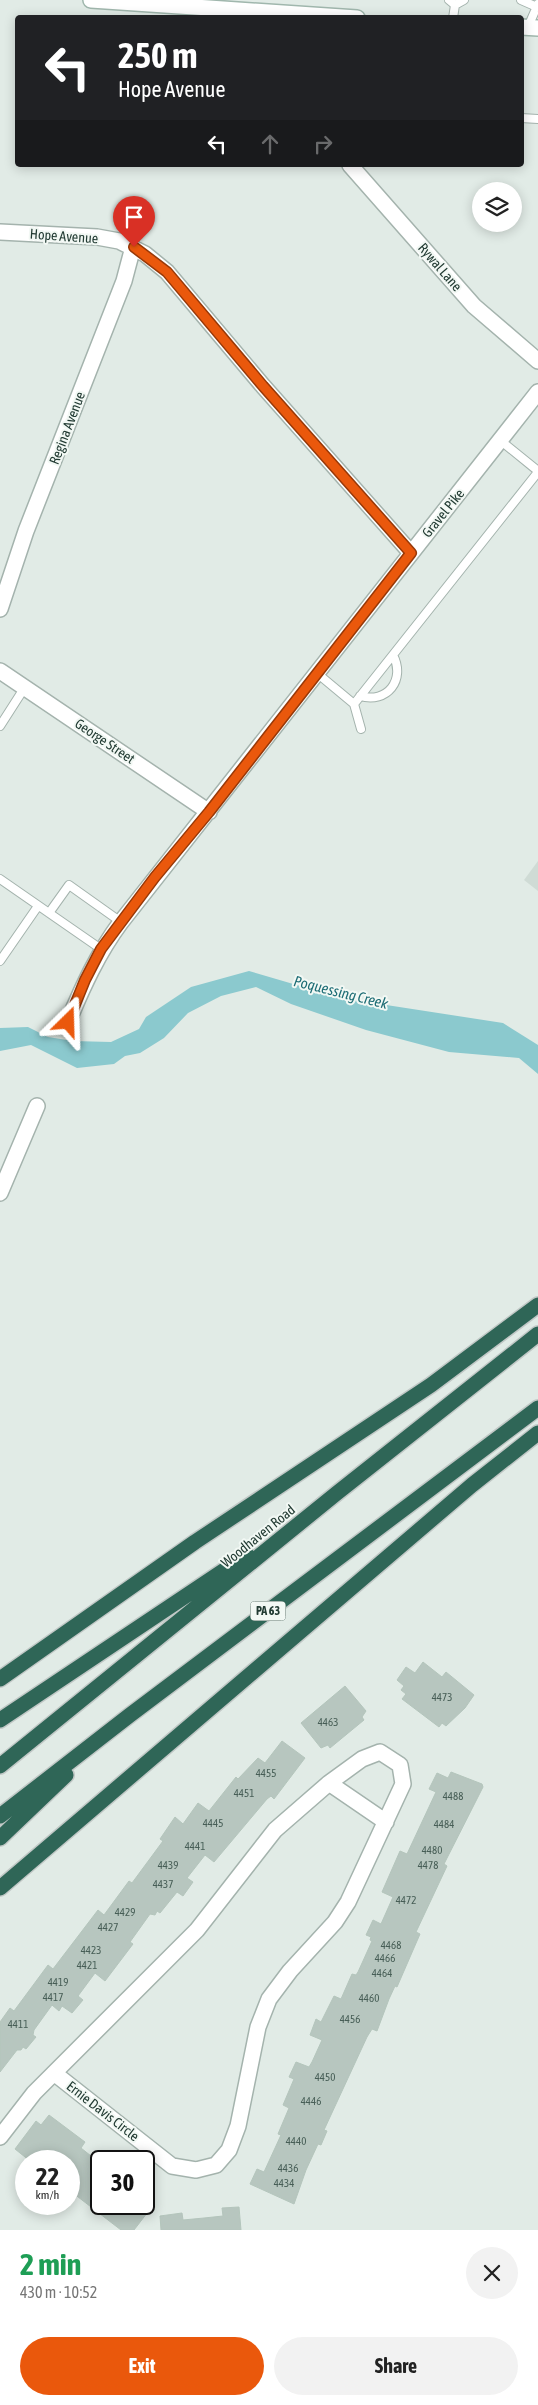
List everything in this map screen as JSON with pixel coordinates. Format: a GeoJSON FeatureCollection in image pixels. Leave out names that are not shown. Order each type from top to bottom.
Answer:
{"type":"FeatureCollection","features":[{"type":"Feature","properties":{"kind":"highway"},"geometry":{"type":"LineString","coordinates":[[0,1679],[195,1542],[431,1385],[538,1306]]}},
{"type":"Feature","properties":{"kind":"highway","name":"Woodhaven Road"},"geometry":{"type":"LineString","coordinates":[[0,1766],[337,1493],[538,1334]]}},
{"type":"Feature","properties":{"kind":"highway","name":"PA 63"},"geometry":{"type":"LineString","coordinates":[[0,1816],[130,1715],[538,1408]]}},
{"type":"Feature","properties":{"kind":"highway"},"geometry":{"type":"LineString","coordinates":[[0,1888],[472,1485],[538,1432]]}},
{"type":"Feature","properties":{"kind":"highway"},"geometry":{"type":"LineString","coordinates":[[0,1720],[104,1652],[337,1493]]}},
{"type":"Feature","properties":{"kind":"highway"},"geometry":{"type":"LineString","coordinates":[[0,1838],[130,1715]]}},
{"type":"Feature","properties":{"kind":"street"},"geometry":{"type":"LineString","coordinates":[[91,0],[286,15]]}},
{"type":"Feature","properties":{"kind":"street","name":"Rywal Lane"},"geometry":{"type":"LineString","coordinates":[[352,167],[474,306],[538,361]]}},
{"type":"Feature","properties":{"kind":"street","name":"Hope Avenue"},"geometry":{"type":"LineString","coordinates":[[0,232],[97,237],[134,247],[167,272],[263,386],[411,553]]}},
{"type":"Feature","properties":{"kind":"street","name":"Regina Avenue"},"geometry":{"type":"LineString","coordinates":[[0,608],[26,531],[124,281],[134,247]]}},
{"type":"Feature","properties":{"kind":"street","name":"Gravel Pike"},"geometry":{"type":"LineString","coordinates":[[68,1022],[85,980],[101,949],[121,922],[538,392]]}},
{"type":"Feature","properties":{"kind":"street","name":"George Street"},"geometry":{"type":"LineString","coordinates":[[0,671],[209,812]]}},
{"type":"Feature","properties":{"kind":"street"},"geometry":{"type":"LineString","coordinates":[[0,1193],[37,1106]]}},
{"type":"Feature","properties":{"kind":"street","name":"Ernie Davis Circle"},"geometry":{"type":"LineString","coordinates":[[380,1752],[391,1757],[400,1765],[402,1784],[386,1822],[348,1902],[335,1922],[290,1971],[270,1999],[258,2027],[238,2126],[229,2150],[216,2165],[196,2170],[172,2166],[54,2073],[197,1930],[275,1830],[329,1783],[362,1758],[380,1752]]}},
{"type":"Feature","properties":{"kind":"street"},"geometry":{"type":"LineString","coordinates":[[329,1783],[386,1822]]}},
{"type":"Feature","properties":{"kind":"street"},"geometry":{"type":"LineString","coordinates":[[0,2137],[34,2093],[54,2073]]}},
{"type":"Feature","properties":{"kind":"lane"},"geometry":{"type":"LineString","coordinates":[[453,15],[452,2],[464,0]]}},
{"type":"Feature","properties":{"kind":"lane"},"geometry":{"type":"LineString","coordinates":[[521,0],[537,5],[529,28]]}},
{"type":"Feature","properties":{"kind":"lane"},"geometry":{"type":"LineString","coordinates":[[524,118],[538,119]]}},
{"type":"Feature","properties":{"kind":"lane"},"geometry":{"type":"LineString","coordinates":[[354,704],[538,471],[501,441]]}},
{"type":"Feature","properties":{"kind":"lane"},"geometry":{"type":"LineString","coordinates":[[360,696],[378,698],[392,688],[398,671],[393,655]]}},
{"type":"Feature","properties":{"kind":"lane"},"geometry":{"type":"LineString","coordinates":[[318,674],[354,704],[361,729]]}},
{"type":"Feature","properties":{"kind":"lane"},"geometry":{"type":"LineString","coordinates":[[0,726],[25,687]]}},
{"type":"Feature","properties":{"kind":"lane"},"geometry":{"type":"LineString","coordinates":[[0,879],[101,949]]}},
{"type":"Feature","properties":{"kind":"lane"},"geometry":{"type":"LineString","coordinates":[[49,913],[69,885],[121,922]]}},
{"type":"Feature","properties":{"kind":"lane"},"geometry":{"type":"LineString","coordinates":[[0,961],[38,906]]}},
{"type":"Feature","properties":{"kind":"shaded area"},"geometry":{"type":"Polygon","coordinates":[[[538,861],[538,891],[524,880],[538,861]]]}},
{"type":"Feature","properties":{"kind":"water"},"geometry":{"type":"Polygon","coordinates":[[[249,971],[341,998],[503,1023],[538,1045],[538,1074],[519,1058],[449,1052],[366,1030],[291,1004],[256,987],[221,996],[188,1013],[164,1038],[140,1053],[125,1056],[114,1064],[77,1068],[31,1045],[0,1051],[0,1028],[28,1027],[48,1037],[73,1041],[111,1042],[139,1029],[146,1017],[191,987],[249,971]]]}},
{"type":"Feature","properties":{"kind":"building"},"geometry":{"type":"Polygon","coordinates":[[[423,1662],[442,1677],[446,1672],[474,1695],[465,1708],[446,1726],[442,1723],[439,1727],[402,1699],[406,1694],[401,1690],[404,1686],[397,1680],[406,1667],[415,1673],[423,1662]]]}},
{"type":"Feature","properties":{"kind":"building"},"geometry":{"type":"Polygon","coordinates":[[[345,1686],[366,1711],[362,1717],[364,1720],[330,1748],[328,1745],[321,1748],[301,1723],[345,1686]]]}},
{"type":"Feature","properties":{"kind":"building"},"geometry":{"type":"Polygon","coordinates":[[[282,1741],[305,1758],[274,1799],[271,1796],[267,1799],[214,1862],[205,1855],[187,1878],[193,1882],[183,1896],[177,1892],[160,1913],[157,1911],[155,1915],[150,1914],[130,1942],[133,1944],[105,1981],[95,1973],[78,1996],[83,2000],[72,2013],[62,2006],[59,2011],[52,2005],[34,2030],[33,2035],[36,2037],[26,2049],[23,2047],[21,2050],[17,2050],[0,2072],[0,2022],[10,2008],[14,2011],[48,1965],[53,1969],[98,1910],[104,1915],[129,1881],[132,1883],[163,1841],[160,1839],[175,1817],[183,1824],[198,1803],[209,1811],[236,1777],[238,1779],[258,1758],[265,1763],[282,1741]]]}},
{"type":"Feature","properties":{"kind":"building"},"geometry":{"type":"Polygon","coordinates":[[[451,1772],[482,1784],[483,1787],[444,1864],[447,1866],[416,1932],[420,1934],[397,1987],[395,1986],[389,1999],[377,2031],[372,2029],[367,2037],[324,2130],[327,2131],[321,2145],[318,2144],[306,2170],[294,2204],[250,2184],[257,2169],[264,2172],[281,2135],[278,2134],[289,2108],[283,2105],[294,2079],[289,2077],[296,2062],[309,2067],[322,2040],[310,2035],[316,2019],[321,2022],[334,1996],[341,1999],[352,1974],[356,1975],[358,1972],[372,1941],[370,1940],[371,1937],[366,1935],[373,1920],[381,1924],[393,1897],[382,1892],[400,1851],[407,1854],[436,1792],[429,1789],[437,1773],[448,1778],[451,1772]]]}},
{"type":"Feature","properties":{"kind":"building"},"geometry":{"type":"Polygon","coordinates":[[[49,2115],[85,2142],[81,2148],[90,2155],[90,2206],[80,2198],[80,2150],[15,2149],[36,2121],[41,2125],[49,2115]]]}},
{"type":"Feature","properties":{"kind":"building"},"geometry":{"type":"Polygon","coordinates":[[[239,2207],[241,2230],[161,2230],[160,2216],[182,2213],[183,2220],[223,2216],[222,2208],[239,2207]]]}},
{"type":"Feature","properties":{"kind":"building"},"geometry":{"type":"Polygon","coordinates":[[[102,2215],[146,2215],[134,2230],[121,2230],[102,2215]]]}},
{"type":"Feature","properties":{"kind":"route"},"geometry":{"type":"LineString","coordinates":[[68,1022],[85,980],[101,949],[155,877],[209,812],[411,553],[336,466],[263,386],[167,272],[134,247]]}},
{"type":"Feature","properties":{"kind":"water label","name":"Poquessing Creek"},"geometry":{"type":"Point","coordinates":[341,992]}}]}
